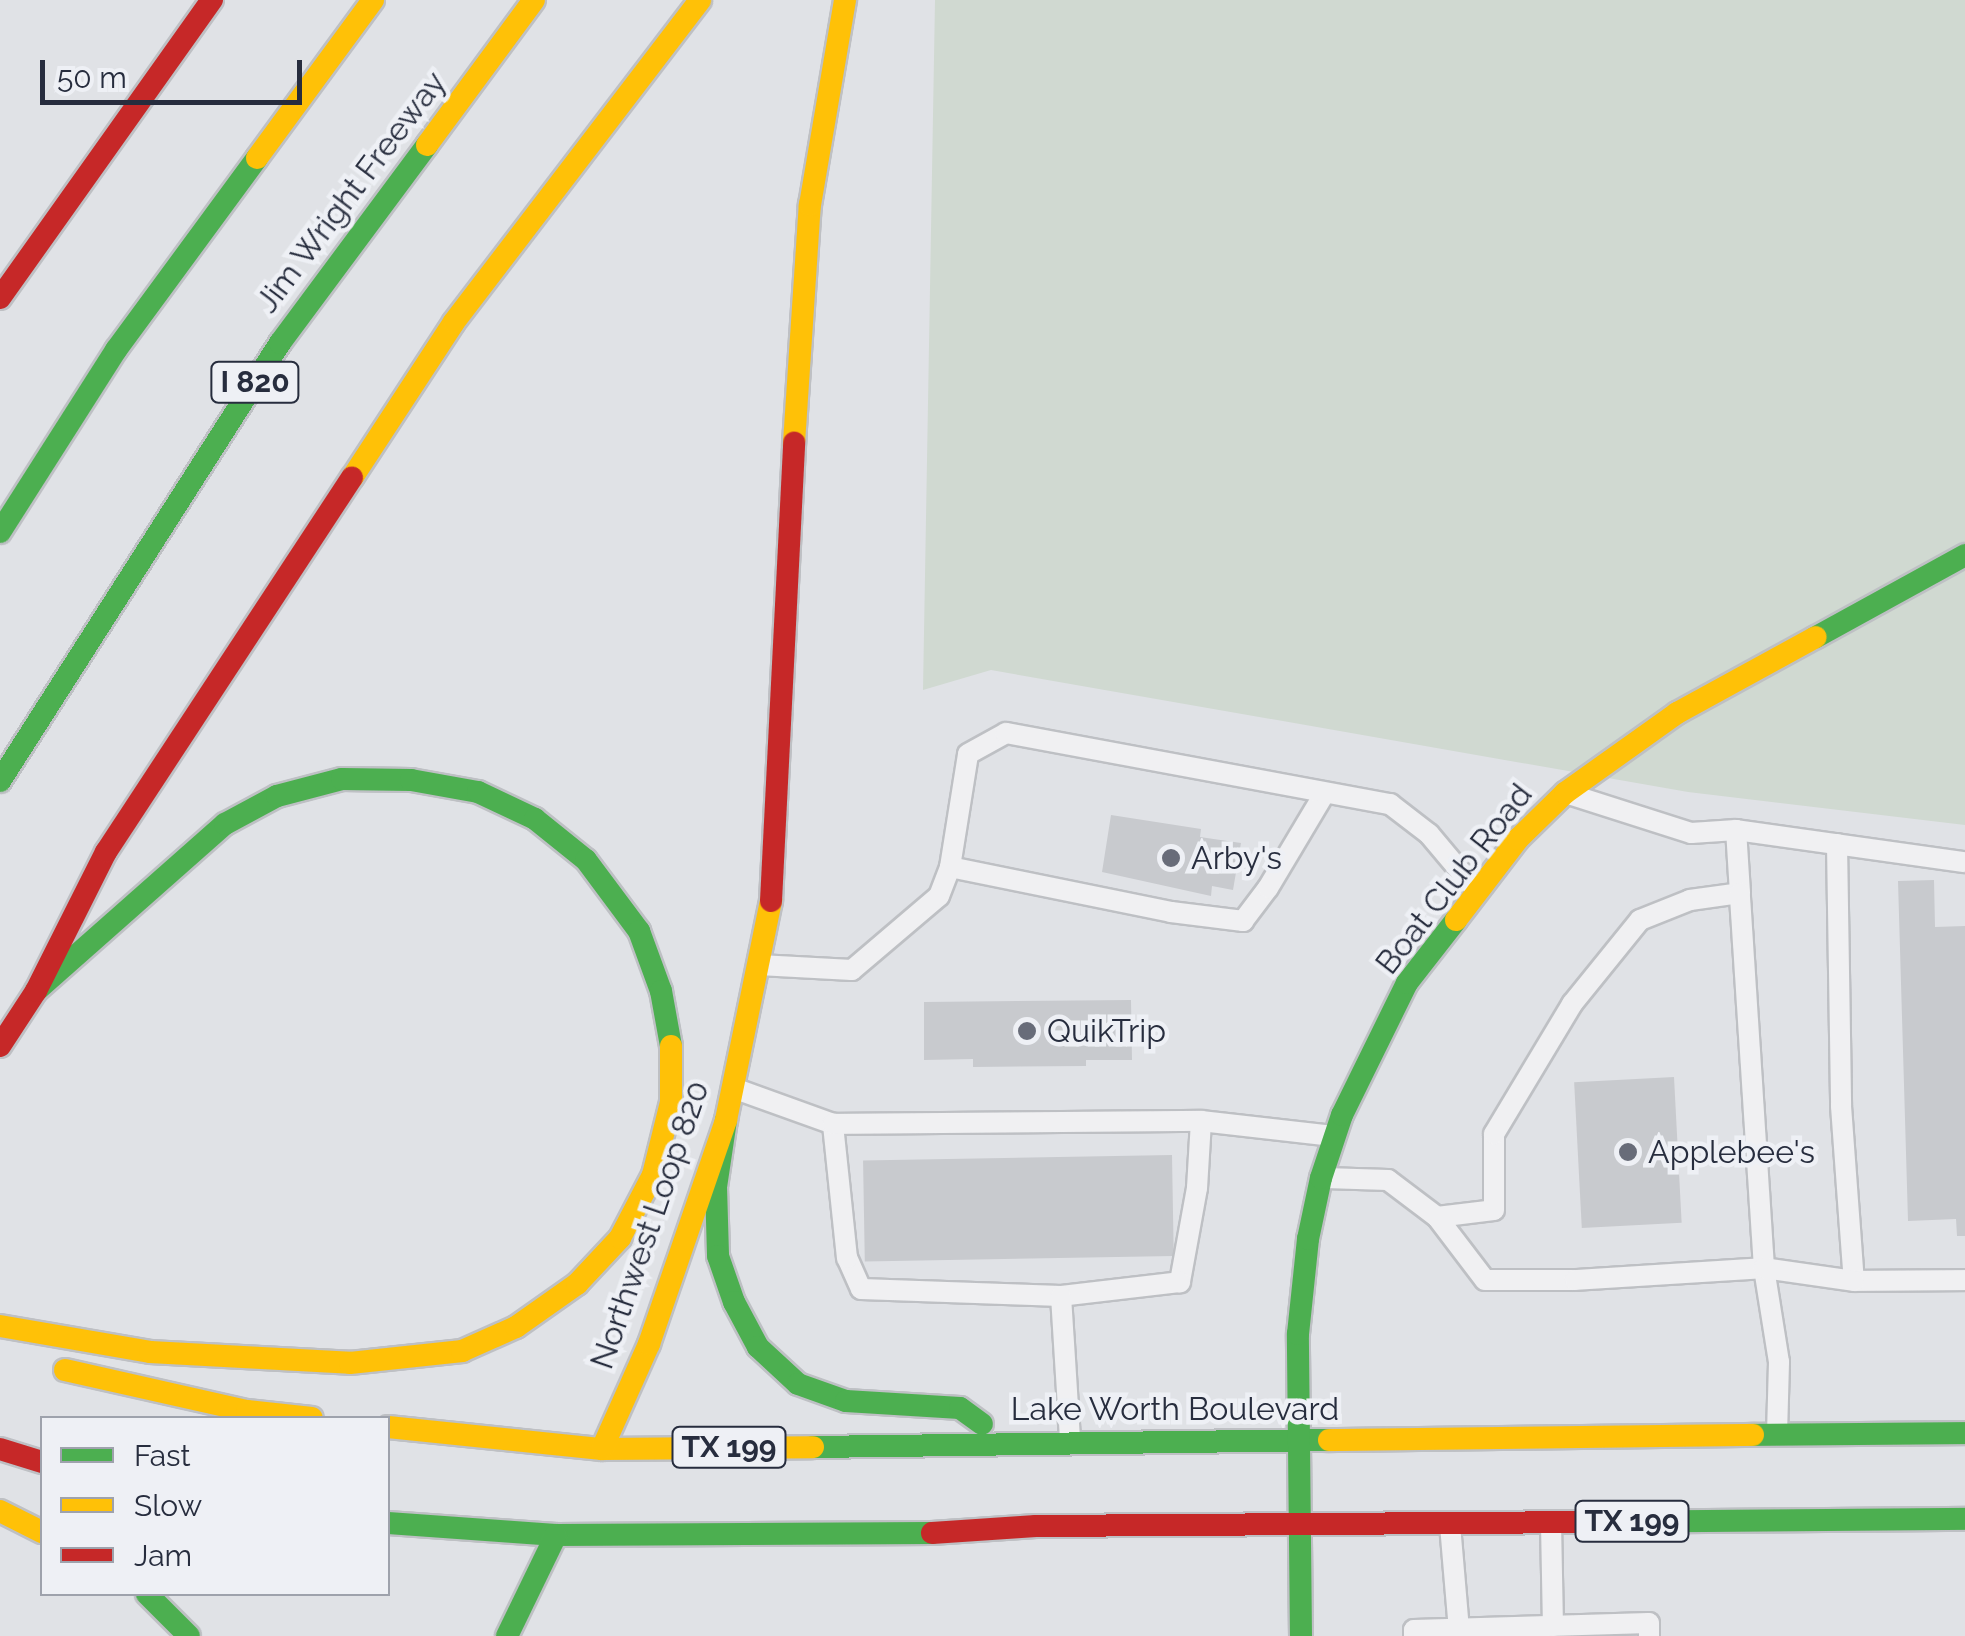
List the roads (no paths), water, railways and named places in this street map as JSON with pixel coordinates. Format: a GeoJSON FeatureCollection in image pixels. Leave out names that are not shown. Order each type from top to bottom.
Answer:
{"type":"FeatureCollection","features":[{"type":"Feature","properties":{"kind":"main road"},"geometry":{"type":"LineString","coordinates":[[0,298],[212,0]]}},
{"type":"Feature","properties":{"kind":"main road"},"geometry":{"type":"LineString","coordinates":[[0,532],[116,350],[373,0]]}},
{"type":"Feature","properties":{"kind":"main road","name":"Jim Wright Freeway"},"geometry":{"type":"LineString","coordinates":[[0,781],[280,344],[534,0]]}},
{"type":"Feature","properties":{"kind":"main road"},"geometry":{"type":"LineString","coordinates":[[0,1046],[36,991],[106,852],[454,322],[700,0]]}},
{"type":"Feature","properties":{"kind":"main road","name":"Northwest Loop 820"},"geometry":{"type":"LineString","coordinates":[[602,1449],[649,1344],[726,1120],[771,901],[790,482],[810,204],[844,0]]}},
{"type":"Feature","properties":{"kind":"main road","name":"Boat Club Road"},"geometry":{"type":"LineString","coordinates":[[1301,1636],[1298,1334],[1308,1239],[1335,1136],[1406,983],[1518,839],[1565,792],[1677,712],[1965,555]]}},
{"type":"Feature","properties":{"kind":"main road"},"geometry":{"type":"LineString","coordinates":[[0,1326],[150,1352],[350,1362],[462,1351],[516,1327],[577,1284],[620,1238],[652,1175],[671,1102],[671,1048],[661,991],[640,931],[586,860],[536,819],[478,792],[411,780],[342,778],[277,796],[225,824],[36,991]]}},
{"type":"Feature","properties":{"kind":"main road"},"geometry":{"type":"LineString","coordinates":[[726,1120],[716,1186],[718,1256],[734,1302],[758,1347],[798,1384],[846,1402],[960,1408],[1010,1442]]}},
{"type":"Feature","properties":{"kind":"main road"},"geometry":{"type":"LineString","coordinates":[[36,1362],[127,1387],[300,1416]]}},
{"type":"Feature","properties":{"kind":"main road","name":"Lake Worth Boulevard"},"geometry":{"type":"LineString","coordinates":[[390,1427],[602,1449],[1965,1433]]}},
{"type":"Feature","properties":{"kind":"main road"},"geometry":{"type":"LineString","coordinates":[[0,1449],[40,1461]]}},
{"type":"Feature","properties":{"kind":"main road"},"geometry":{"type":"LineString","coordinates":[[0,1511],[40,1531]]}},
{"type":"Feature","properties":{"kind":"main road","name":"TX 199"},"geometry":{"type":"LineString","coordinates":[[390,1523],[556,1534],[892,1536],[1036,1526],[1965,1519]]}},
{"type":"Feature","properties":{"kind":"main road"},"geometry":{"type":"LineString","coordinates":[[507,1636],[556,1534]]}},
{"type":"Feature","properties":{"kind":"main road"},"geometry":{"type":"LineString","coordinates":[[149,1596],[190,1636]]}},
{"type":"Feature","properties":{"kind":"lane"},"geometry":{"type":"LineString","coordinates":[[759,965],[852,970],[939,896],[950,867],[968,754],[1006,733],[1390,804],[1429,834],[1478,892]]}},
{"type":"Feature","properties":{"kind":"lane"},"geometry":{"type":"LineString","coordinates":[[1565,792],[1691,833],[1736,830],[1965,862]]}},
{"type":"Feature","properties":{"kind":"lane"},"geometry":{"type":"LineString","coordinates":[[950,867],[1171,912],[1242,921],[1268,888],[1324,794]]}},
{"type":"Feature","properties":{"kind":"lane"},"geometry":{"type":"LineString","coordinates":[[1736,830],[1764,1268],[1779,1362],[1778,1436]]}},
{"type":"Feature","properties":{"kind":"lane"},"geometry":{"type":"LineString","coordinates":[[1837,844],[1841,1106],[1854,1282]]}},
{"type":"Feature","properties":{"kind":"lane"},"geometry":{"type":"LineString","coordinates":[[1437,1217],[1494,1210],[1494,1134],[1572,1004],[1640,920],[1690,900],[1740,892]]}},
{"type":"Feature","properties":{"kind":"lane"},"geometry":{"type":"LineString","coordinates":[[733,1088],[834,1124],[1200,1120],[1335,1136]]}},
{"type":"Feature","properties":{"kind":"lane"},"geometry":{"type":"LineString","coordinates":[[834,1124],[846,1258],[861,1289],[1061,1296],[1180,1282],[1196,1188],[1200,1120]]}},
{"type":"Feature","properties":{"kind":"lane"},"geometry":{"type":"LineString","coordinates":[[1321,1178],[1388,1180],[1437,1217],[1485,1280],[1574,1280],[1764,1268],[1854,1282],[1965,1280]]}},
{"type":"Feature","properties":{"kind":"lane"},"geometry":{"type":"LineString","coordinates":[[1061,1296],[1070,1443]]}},
{"type":"Feature","properties":{"kind":"lane"},"geometry":{"type":"LineString","coordinates":[[1551,1522],[1553,1626]]}},
{"type":"Feature","properties":{"kind":"lane"},"geometry":{"type":"LineString","coordinates":[[1450,1523],[1458,1628]]}},
{"type":"Feature","properties":{"kind":"lane"},"geometry":{"type":"LineString","coordinates":[[1414,1636],[1414,1630],[1648,1624],[1649,1636]]}},
{"type":"Feature","properties":{"kind":"place","name":"Arby's"},"geometry":{"type":"Point","coordinates":[1171,858]}},
{"type":"Feature","properties":{"kind":"place","name":"QuikTrip"},"geometry":{"type":"Point","coordinates":[1027,1031]}},
{"type":"Feature","properties":{"kind":"place","name":"Applebee's"},"geometry":{"type":"Point","coordinates":[1628,1152]}}]}
